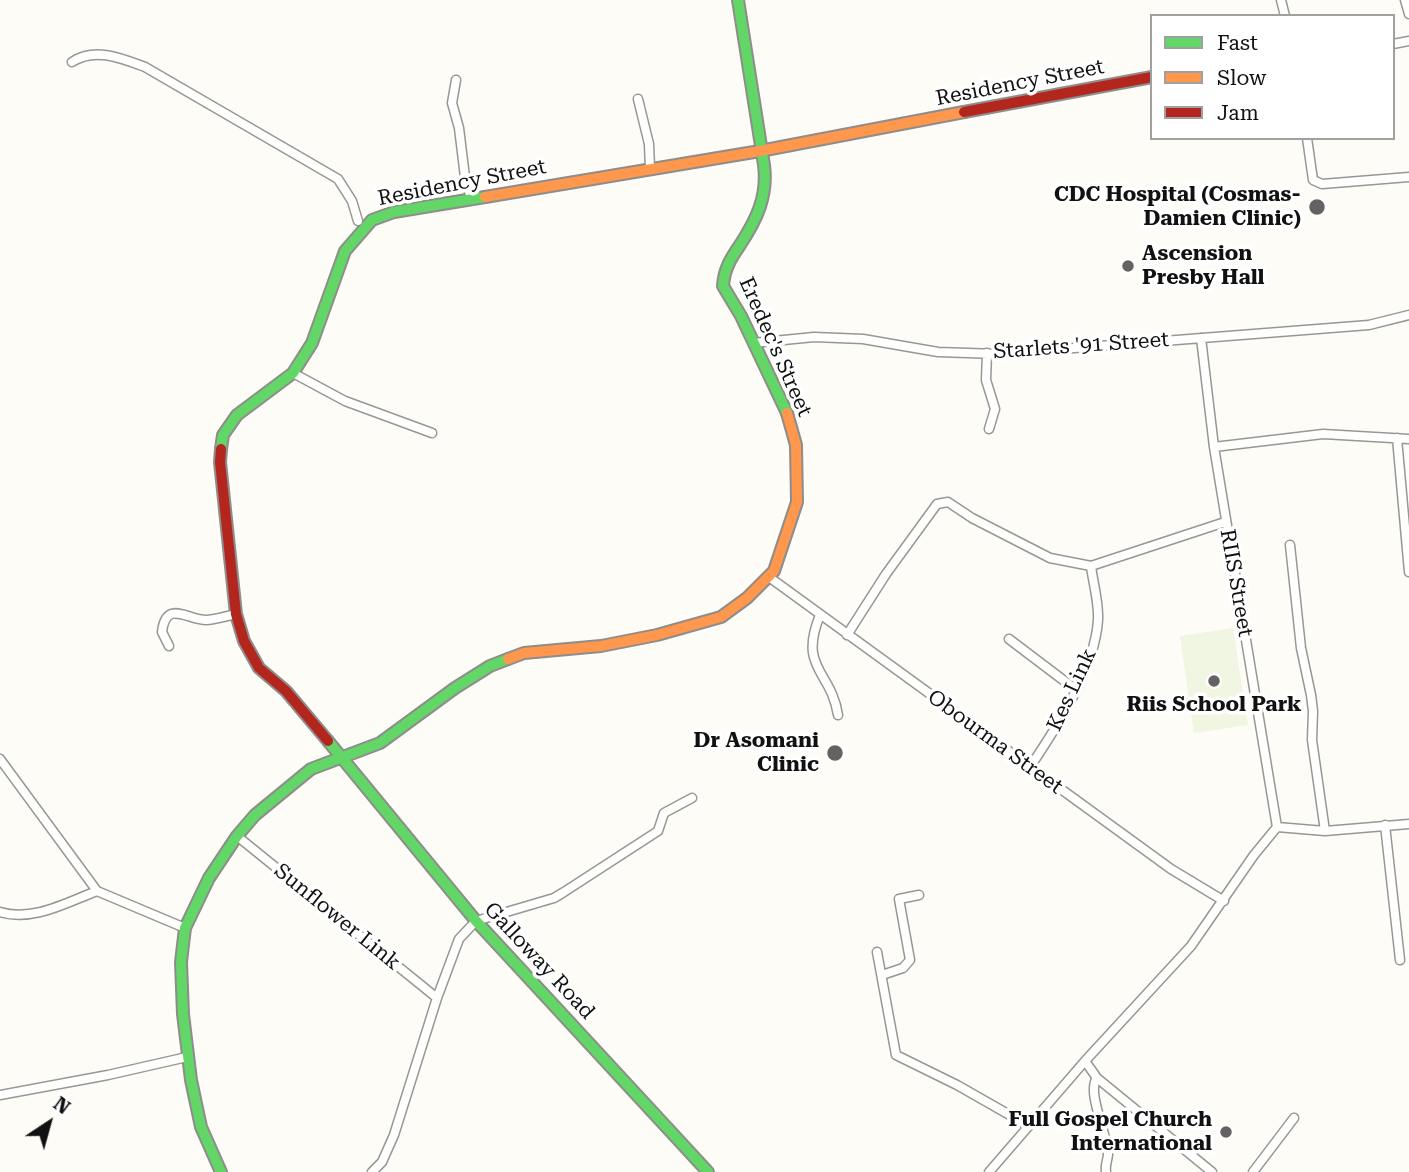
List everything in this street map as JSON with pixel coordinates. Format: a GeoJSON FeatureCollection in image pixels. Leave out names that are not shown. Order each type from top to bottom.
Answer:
{"type":"FeatureCollection","features":[{"type":"Feature","properties":{"kind":"street","name":"Eredec's Street"},"geometry":{"type":"LineString","coordinates":[[221,1172],[201,1128],[187,1057],[181,962],[185,928],[209,878],[237,836],[255,815],[311,769],[389,738],[434,702],[490,666],[524,653],[601,646],[657,635],[721,617],[731,612],[774,571],[797,502],[796,445],[785,406],[741,316],[725,292],[723,278],[732,256],[762,207],[766,186],[766,170],[760,151],[738,0]]}},
{"type":"Feature","properties":{"kind":"street"},"geometry":{"type":"LineString","coordinates":[[1405,0],[1409,14]]}},
{"type":"Feature","properties":{"kind":"street"},"geometry":{"type":"LineString","coordinates":[[72,62],[84,54],[100,54],[122,58],[145,67],[338,179],[352,201],[358,221]]}},
{"type":"Feature","properties":{"kind":"street","name":"Residency Street"},"geometry":{"type":"LineString","coordinates":[[349,770],[286,691],[259,668],[244,641],[236,614],[220,462],[223,435],[237,415],[293,373],[312,343],[345,251],[372,219],[394,212],[760,151],[1150,78]]}},
{"type":"Feature","properties":{"kind":"street"},"geometry":{"type":"LineString","coordinates":[[456,80],[452,103],[459,128],[464,177],[471,199]]}},
{"type":"Feature","properties":{"kind":"street"},"geometry":{"type":"LineString","coordinates":[[638,99],[649,144],[650,169]]}},
{"type":"Feature","properties":{"kind":"street"},"geometry":{"type":"LineString","coordinates":[[1307,140],[1313,180],[1322,184],[1409,177]]}},
{"type":"Feature","properties":{"kind":"street","name":"Starlets '91 Street"},"geometry":{"type":"LineString","coordinates":[[753,343],[814,337],[863,339],[938,352],[987,353],[1369,325],[1409,315]]}},
{"type":"Feature","properties":{"kind":"street","name":"RIIS Street"},"geometry":{"type":"LineString","coordinates":[[1201,338],[1225,522],[1277,827]]}},
{"type":"Feature","properties":{"kind":"street"},"geometry":{"type":"LineString","coordinates":[[987,353],[985,380],[995,409],[989,429]]}},
{"type":"Feature","properties":{"kind":"street"},"geometry":{"type":"LineString","coordinates":[[293,373],[345,401],[432,433]]}},
{"type":"Feature","properties":{"kind":"street"},"geometry":{"type":"LineString","coordinates":[[1214,447],[1323,434],[1409,439]]}},
{"type":"Feature","properties":{"kind":"street"},"geometry":{"type":"LineString","coordinates":[[1397,438],[1409,572]]}},
{"type":"Feature","properties":{"kind":"street"},"geometry":{"type":"LineString","coordinates":[[847,635],[886,574],[937,504],[943,502],[948,502],[972,518],[1050,558],[1091,566],[1225,522]]}},
{"type":"Feature","properties":{"kind":"street"},"geometry":{"type":"LineString","coordinates":[[1290,545],[1301,648],[1312,703],[1312,740],[1325,831]]}},
{"type":"Feature","properties":{"kind":"street","name":"Kes Link"},"geometry":{"type":"LineString","coordinates":[[1030,767],[1059,725],[1096,637],[1098,616],[1091,566]]}},
{"type":"Feature","properties":{"kind":"street","name":"Obourma Street"},"geometry":{"type":"LineString","coordinates":[[769,577],[1171,869],[1224,901]]}},
{"type":"Feature","properties":{"kind":"street"},"geometry":{"type":"LineString","coordinates":[[169,646],[162,632],[167,617],[173,613],[206,620],[236,614]]}},
{"type":"Feature","properties":{"kind":"street"},"geometry":{"type":"LineString","coordinates":[[820,615],[812,638],[813,656],[838,715]]}},
{"type":"Feature","properties":{"kind":"street"},"geometry":{"type":"LineString","coordinates":[[1009,639],[1075,689]]}},
{"type":"Feature","properties":{"kind":"street"},"geometry":{"type":"LineString","coordinates":[[0,759],[97,891],[185,928]]}},
{"type":"Feature","properties":{"kind":"street","name":"Galloway Road"},"geometry":{"type":"LineString","coordinates":[[349,770],[476,920],[708,1172]]}},
{"type":"Feature","properties":{"kind":"street"},"geometry":{"type":"LineString","coordinates":[[372,1172],[382,1162],[394,1135],[458,939],[476,920],[554,898],[564,892],[658,831],[664,813],[692,797]]}},
{"type":"Feature","properties":{"kind":"street"},"geometry":{"type":"LineString","coordinates":[[989,1172],[1085,1061],[1191,946],[1254,855],[1277,827],[1325,831],[1409,824]]}},
{"type":"Feature","properties":{"kind":"street"},"geometry":{"type":"LineString","coordinates":[[1385,825],[1400,960]]}},
{"type":"Feature","properties":{"kind":"street","name":"Sunflower Link"},"geometry":{"type":"LineString","coordinates":[[237,836],[437,998]]}},
{"type":"Feature","properties":{"kind":"street"},"geometry":{"type":"LineString","coordinates":[[0,912],[13,916],[39,912],[97,891]]}},
{"type":"Feature","properties":{"kind":"street"},"geometry":{"type":"LineString","coordinates":[[883,975],[903,968],[910,961],[899,899],[919,895]]}},
{"type":"Feature","properties":{"kind":"street"},"geometry":{"type":"LineString","coordinates":[[877,952],[896,1055],[957,1085],[1029,1126]]}},
{"type":"Feature","properties":{"kind":"street"},"geometry":{"type":"LineString","coordinates":[[0,1095],[187,1057]]}},
{"type":"Feature","properties":{"kind":"street"},"geometry":{"type":"LineString","coordinates":[[1085,1061],[1097,1078],[1210,1171]]}},
{"type":"Feature","properties":{"kind":"street"},"geometry":{"type":"LineString","coordinates":[[1097,1078],[1093,1082],[1093,1091],[1108,1154],[1106,1172]]}},
{"type":"Feature","properties":{"kind":"street"},"geometry":{"type":"LineString","coordinates":[[1253,1172],[1294,1118]]}},
{"type":"Feature","properties":{"kind":"green space","name":"Riis School Park"},"geometry":{"type":"Polygon","coordinates":[[[1233,628],[1248,725],[1194,733],[1180,636],[1233,628]]]}},
{"type":"Feature","properties":{"kind":"traffic: fast"},"geometry":{"type":"LineString","coordinates":[[738,0],[765,176],[763,197],[756,216],[728,264],[723,286],[741,316],[787,413]]}},
{"type":"Feature","properties":{"kind":"traffic: fast"},"geometry":{"type":"LineString","coordinates":[[221,449],[223,435],[237,415],[293,373],[312,343],[345,251],[372,220],[394,212],[485,197]]}},
{"type":"Feature","properties":{"kind":"traffic: fast"},"geometry":{"type":"LineString","coordinates":[[221,1172],[201,1127],[191,1080],[183,1014],[181,962],[185,928],[209,878],[237,836],[255,815],[311,769],[380,743],[455,688],[490,666],[508,659]]}},
{"type":"Feature","properties":{"kind":"traffic: fast"},"geometry":{"type":"LineString","coordinates":[[328,741],[476,921],[708,1172]]}},
{"type":"Feature","properties":{"kind":"traffic: slow"},"geometry":{"type":"LineString","coordinates":[[485,197],[760,151],[964,112]]}},
{"type":"Feature","properties":{"kind":"traffic: slow"},"geometry":{"type":"LineString","coordinates":[[508,659],[524,653],[601,646],[657,635],[721,617],[747,598],[774,571],[797,502],[796,445],[787,413]]}},
{"type":"Feature","properties":{"kind":"traffic: jam"},"geometry":{"type":"LineString","coordinates":[[964,112],[1150,77]]}},
{"type":"Feature","properties":{"kind":"traffic: jam"},"geometry":{"type":"LineString","coordinates":[[221,449],[220,462],[236,614],[244,641],[259,668],[286,691],[328,741]]}},
{"type":"Feature","properties":{"kind":"place","name":"CDC Hospital (Cosmas- Damien Clinic)"},"geometry":{"type":"Point","coordinates":[1317,207]}},
{"type":"Feature","properties":{"kind":"place","name":"Ascension Presby Hall"},"geometry":{"type":"Point","coordinates":[1128,266]}},
{"type":"Feature","properties":{"kind":"place","name":"Riis School Park"},"geometry":{"type":"Point","coordinates":[1214,681]}},
{"type":"Feature","properties":{"kind":"place","name":"Dr Asomani Clinic"},"geometry":{"type":"Point","coordinates":[835,753]}},
{"type":"Feature","properties":{"kind":"place","name":"Full Gospel Church International"},"geometry":{"type":"Point","coordinates":[1226,1132]}}]}
